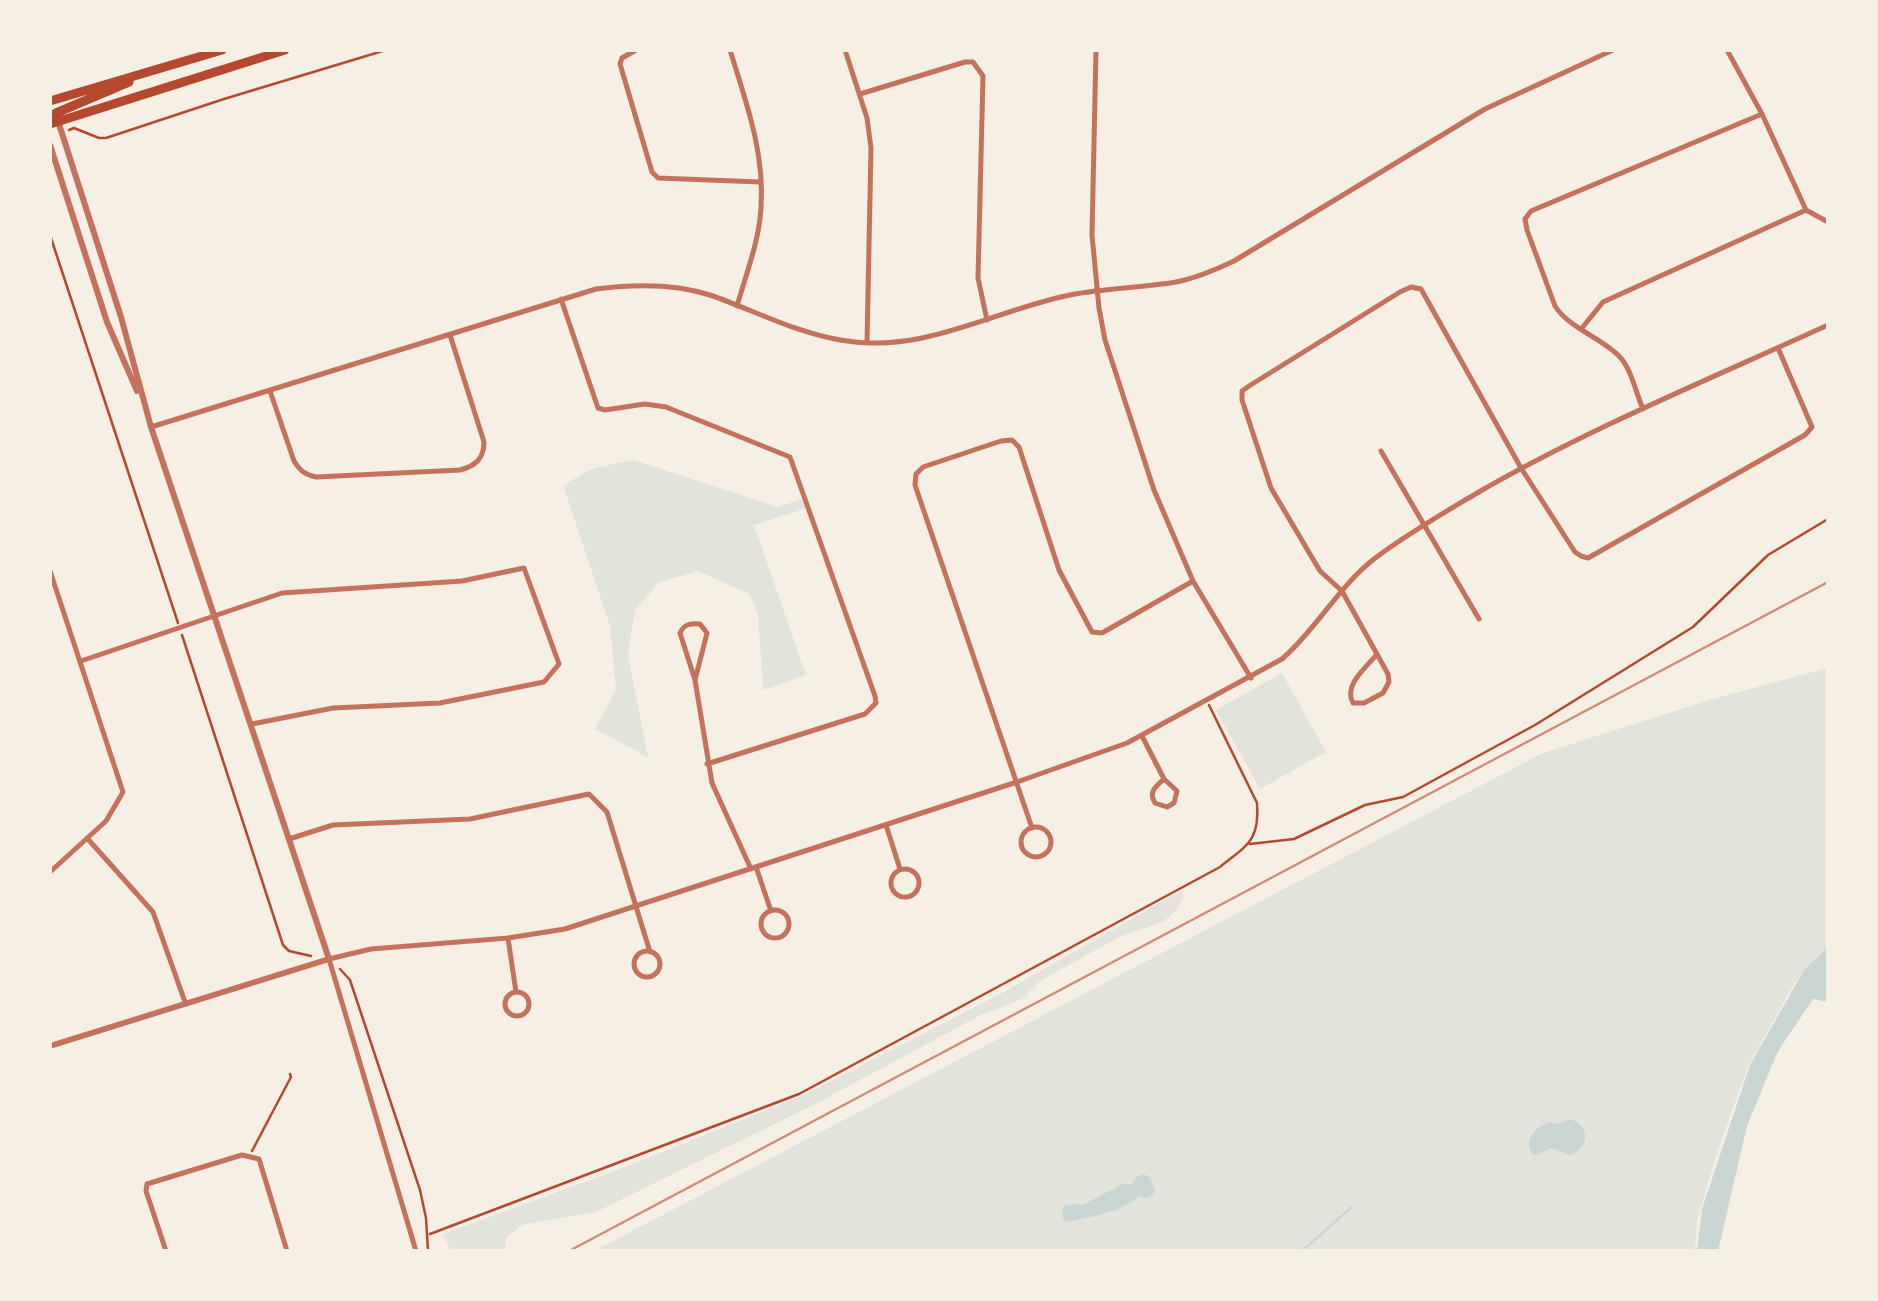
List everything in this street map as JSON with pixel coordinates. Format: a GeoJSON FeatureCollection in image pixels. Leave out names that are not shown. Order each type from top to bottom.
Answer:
{"type":"FeatureCollection","features":[{"type":"Feature","properties":{"kind":"main road"},"geometry":{"type":"LineString","coordinates":[[51,101],[222,50]]}},
{"type":"Feature","properties":{"kind":"main road"},"geometry":{"type":"LineString","coordinates":[[53,121],[285,50]]}},
{"type":"Feature","properties":{"kind":"main road"},"geometry":{"type":"LineString","coordinates":[[53,121],[168,66]]}},
{"type":"Feature","properties":{"kind":"street"},"geometry":{"type":"LineString","coordinates":[[636,50],[622,58],[620,64],[652,172],[658,178],[760,182]]}},
{"type":"Feature","properties":{"kind":"street"},"geometry":{"type":"LineString","coordinates":[[730,50],[760,159],[761,208],[756,240],[737,306]]}},
{"type":"Feature","properties":{"kind":"street"},"geometry":{"type":"LineString","coordinates":[[845,50],[867,118],[871,148],[867,343]]}},
{"type":"Feature","properties":{"kind":"street"},"geometry":{"type":"LineString","coordinates":[[1096,50],[1092,235],[1105,340],[1154,490],[1193,581],[1251,678]]}},
{"type":"Feature","properties":{"kind":"street"},"geometry":{"type":"LineString","coordinates":[[151,427],[596,289],[660,286],[708,294],[786,326],[823,337],[867,343],[920,340],[1046,300],[1096,290],[1178,282],[1221,267],[1485,108],[1613,50]]}},
{"type":"Feature","properties":{"kind":"street"},"geometry":{"type":"LineString","coordinates":[[1728,50],[1806,210],[1828,222]]}},
{"type":"Feature","properties":{"kind":"street"},"geometry":{"type":"LineString","coordinates":[[860,94],[966,62],[973,62],[980,69],[978,278],[988,320]]}},
{"type":"Feature","properties":{"kind":"street"},"geometry":{"type":"LineString","coordinates":[[1642,409],[1623,359],[1562,316],[1525,219],[1530,210],[1762,114]]}},
{"type":"Feature","properties":{"kind":"street"},"geometry":{"type":"LineString","coordinates":[[53,121],[115,299],[151,427],[329,959],[416,1251]]}},
{"type":"Feature","properties":{"kind":"street"},"geometry":{"type":"LineString","coordinates":[[50,145],[102,304],[148,415]]}},
{"type":"Feature","properties":{"kind":"street"},"geometry":{"type":"LineString","coordinates":[[1582,328],[1603,302],[1806,210]]}},
{"type":"Feature","properties":{"kind":"street"},"geometry":{"type":"LineString","coordinates":[[1377,654],[1350,686],[1353,703],[1364,704],[1386,689],[1388,674],[1377,654],[1342,591],[1320,571],[1270,488],[1242,391],[1400,292],[1411,287],[1421,289],[1520,468],[1574,552],[1588,558],[1805,435],[1812,427],[1778,348]]}},
{"type":"Feature","properties":{"kind":"street"},"geometry":{"type":"LineString","coordinates":[[561,298],[598,408],[644,404],[666,407],[790,457],[875,696],[876,704],[866,714],[707,764]]}},
{"type":"Feature","properties":{"kind":"street"},"geometry":{"type":"LineString","coordinates":[[102,304],[115,299]]}},
{"type":"Feature","properties":{"kind":"street"},"geometry":{"type":"LineString","coordinates":[[50,1046],[185,1002],[372,949],[508,938],[564,929],[1017,782],[1142,736],[1282,660],[1371,561],[1422,525],[1580,437],[1828,325]]}},
{"type":"Feature","properties":{"kind":"street"},"geometry":{"type":"LineString","coordinates":[[270,390],[294,462],[309,476],[472,467],[484,451],[484,442],[450,334]]}},
{"type":"Feature","properties":{"kind":"street"},"geometry":{"type":"LineString","coordinates":[[1032,828],[915,485],[916,474],[922,467],[1012,440],[1019,447],[1059,570],[1092,632],[1102,633],[1193,581]]}},
{"type":"Feature","properties":{"kind":"street"},"geometry":{"type":"LineString","coordinates":[[1381,452],[1479,619]]}},
{"type":"Feature","properties":{"kind":"street"},"geometry":{"type":"LineString","coordinates":[[81,661],[282,593],[462,581],[524,568],[560,664],[544,682],[440,704],[333,708],[252,724]]}},
{"type":"Feature","properties":{"kind":"street"},"geometry":{"type":"LineString","coordinates":[[50,571],[123,792],[106,821],[50,872]]}},
{"type":"Feature","properties":{"kind":"street"},"geometry":{"type":"LineString","coordinates":[[695,680],[706,633],[700,624],[686,625],[680,633],[695,680],[707,764],[720,805],[754,868],[771,911]]}},
{"type":"Feature","properties":{"kind":"street"},"geometry":{"type":"LineString","coordinates":[[1142,736],[1164,778],[1175,788],[1177,796],[1167,807],[1155,803],[1152,796],[1164,778]]}},
{"type":"Feature","properties":{"kind":"street"},"geometry":{"type":"LineString","coordinates":[[289,838],[334,825],[470,819],[589,794],[607,812],[650,952],[657,956],[659,968],[646,978],[635,971],[634,963],[637,955],[650,952]]}},
{"type":"Feature","properties":{"kind":"street"},"geometry":{"type":"LineString","coordinates":[[886,824],[900,869]]}},
{"type":"Feature","properties":{"kind":"street"},"geometry":{"type":"LineString","coordinates":[[1032,828],[1041,828],[1051,838],[1048,852],[1040,858],[1030,857],[1021,844],[1023,834],[1032,828]]}},
{"type":"Feature","properties":{"kind":"street"},"geometry":{"type":"LineString","coordinates":[[87,838],[153,912],[185,1002]]}},
{"type":"Feature","properties":{"kind":"street"},"geometry":{"type":"LineString","coordinates":[[900,869],[914,871],[919,878],[914,895],[904,898],[892,890],[891,880],[900,869]]}},
{"type":"Feature","properties":{"kind":"street"},"geometry":{"type":"LineString","coordinates":[[771,911],[784,913],[788,920],[788,928],[779,937],[763,930],[764,916],[771,911]]}},
{"type":"Feature","properties":{"kind":"street"},"geometry":{"type":"LineString","coordinates":[[508,938],[516,992]]}},
{"type":"Feature","properties":{"kind":"street"},"geometry":{"type":"LineString","coordinates":[[516,992],[529,1001],[526,1013],[518,1016],[510,1015],[505,1006],[506,998],[516,992]]}},
{"type":"Feature","properties":{"kind":"street"},"geometry":{"type":"LineString","coordinates":[[166,1251],[146,1191],[148,1184],[242,1156],[258,1160],[287,1251]]}},
{"type":"Feature","properties":{"kind":"path"},"geometry":{"type":"LineString","coordinates":[[74,128],[106,138],[386,50]]}},
{"type":"Feature","properties":{"kind":"path"},"geometry":{"type":"LineString","coordinates":[[50,235],[283,945],[289,951],[329,959],[350,980],[420,1190],[428,1251]]}},
{"type":"Feature","properties":{"kind":"path"},"geometry":{"type":"LineString","coordinates":[[428,1234],[799,1094],[1220,866],[1250,844],[1294,839],[1366,805],[1404,796],[1535,725],[1694,627],[1768,555],[1828,519]]}},
{"type":"Feature","properties":{"kind":"path"},"geometry":{"type":"LineString","coordinates":[[1207,701],[1257,803],[1258,819],[1250,844]]}},
{"type":"Feature","properties":{"kind":"path"},"geometry":{"type":"LineString","coordinates":[[249,1157],[290,1074]]}},
{"type":"Feature","properties":{"kind":"shaded area"},"geometry":{"type":"Polygon","coordinates":[[[634,460],[777,507],[805,498],[807,508],[754,525],[806,675],[763,690],[758,614],[749,594],[698,571],[660,582],[635,610],[628,656],[648,757],[595,729],[616,689],[610,626],[563,485],[594,468],[634,460]]]}},
{"type":"Feature","properties":{"kind":"shaded area"},"geometry":{"type":"Polygon","coordinates":[[[1828,668],[1828,947],[1797,979],[1748,1066],[1697,1222],[1695,1251],[594,1251],[1543,753],[1716,698],[1828,668]]]}},
{"type":"Feature","properties":{"kind":"shaded area"},"geometry":{"type":"Polygon","coordinates":[[[1282,673],[1326,752],[1260,789],[1216,710],[1282,673]]]}},
{"type":"Feature","properties":{"kind":"shaded area"},"geometry":{"type":"Polygon","coordinates":[[[1181,891],[1184,898],[1161,923],[1121,936],[1040,981],[1020,1000],[981,1015],[817,1103],[596,1212],[522,1225],[506,1238],[505,1251],[451,1251],[443,1234],[628,1166],[806,1094],[998,995],[1181,891]]]}},
{"type":"Feature","properties":{"kind":"shaded area"},"geometry":{"type":"Polygon","coordinates":[[[1828,947],[1828,1002],[1813,999],[1778,1051],[1747,1126],[1718,1251],[1697,1251],[1702,1209],[1750,1065],[1804,970],[1828,947]]]}},
{"type":"Feature","properties":{"kind":"shaded area"},"geometry":{"type":"Polygon","coordinates":[[[1570,1119],[1584,1132],[1581,1148],[1569,1155],[1551,1148],[1532,1154],[1529,1143],[1536,1131],[1549,1122],[1558,1124],[1570,1119]]]}},
{"type":"Feature","properties":{"kind":"shaded area"},"geometry":{"type":"Polygon","coordinates":[[[1143,1174],[1150,1177],[1155,1190],[1151,1196],[1140,1196],[1103,1214],[1064,1222],[1064,1205],[1084,1204],[1123,1184],[1132,1184],[1143,1174]]]}},
{"type":"Feature","properties":{"kind":"waterway"},"geometry":{"type":"LineString","coordinates":[[1302,1251],[1352,1207]]}},
{"type":"Feature","properties":{"kind":"railway"},"geometry":{"type":"LineString","coordinates":[[569,1251],[1828,582]]}}]}
